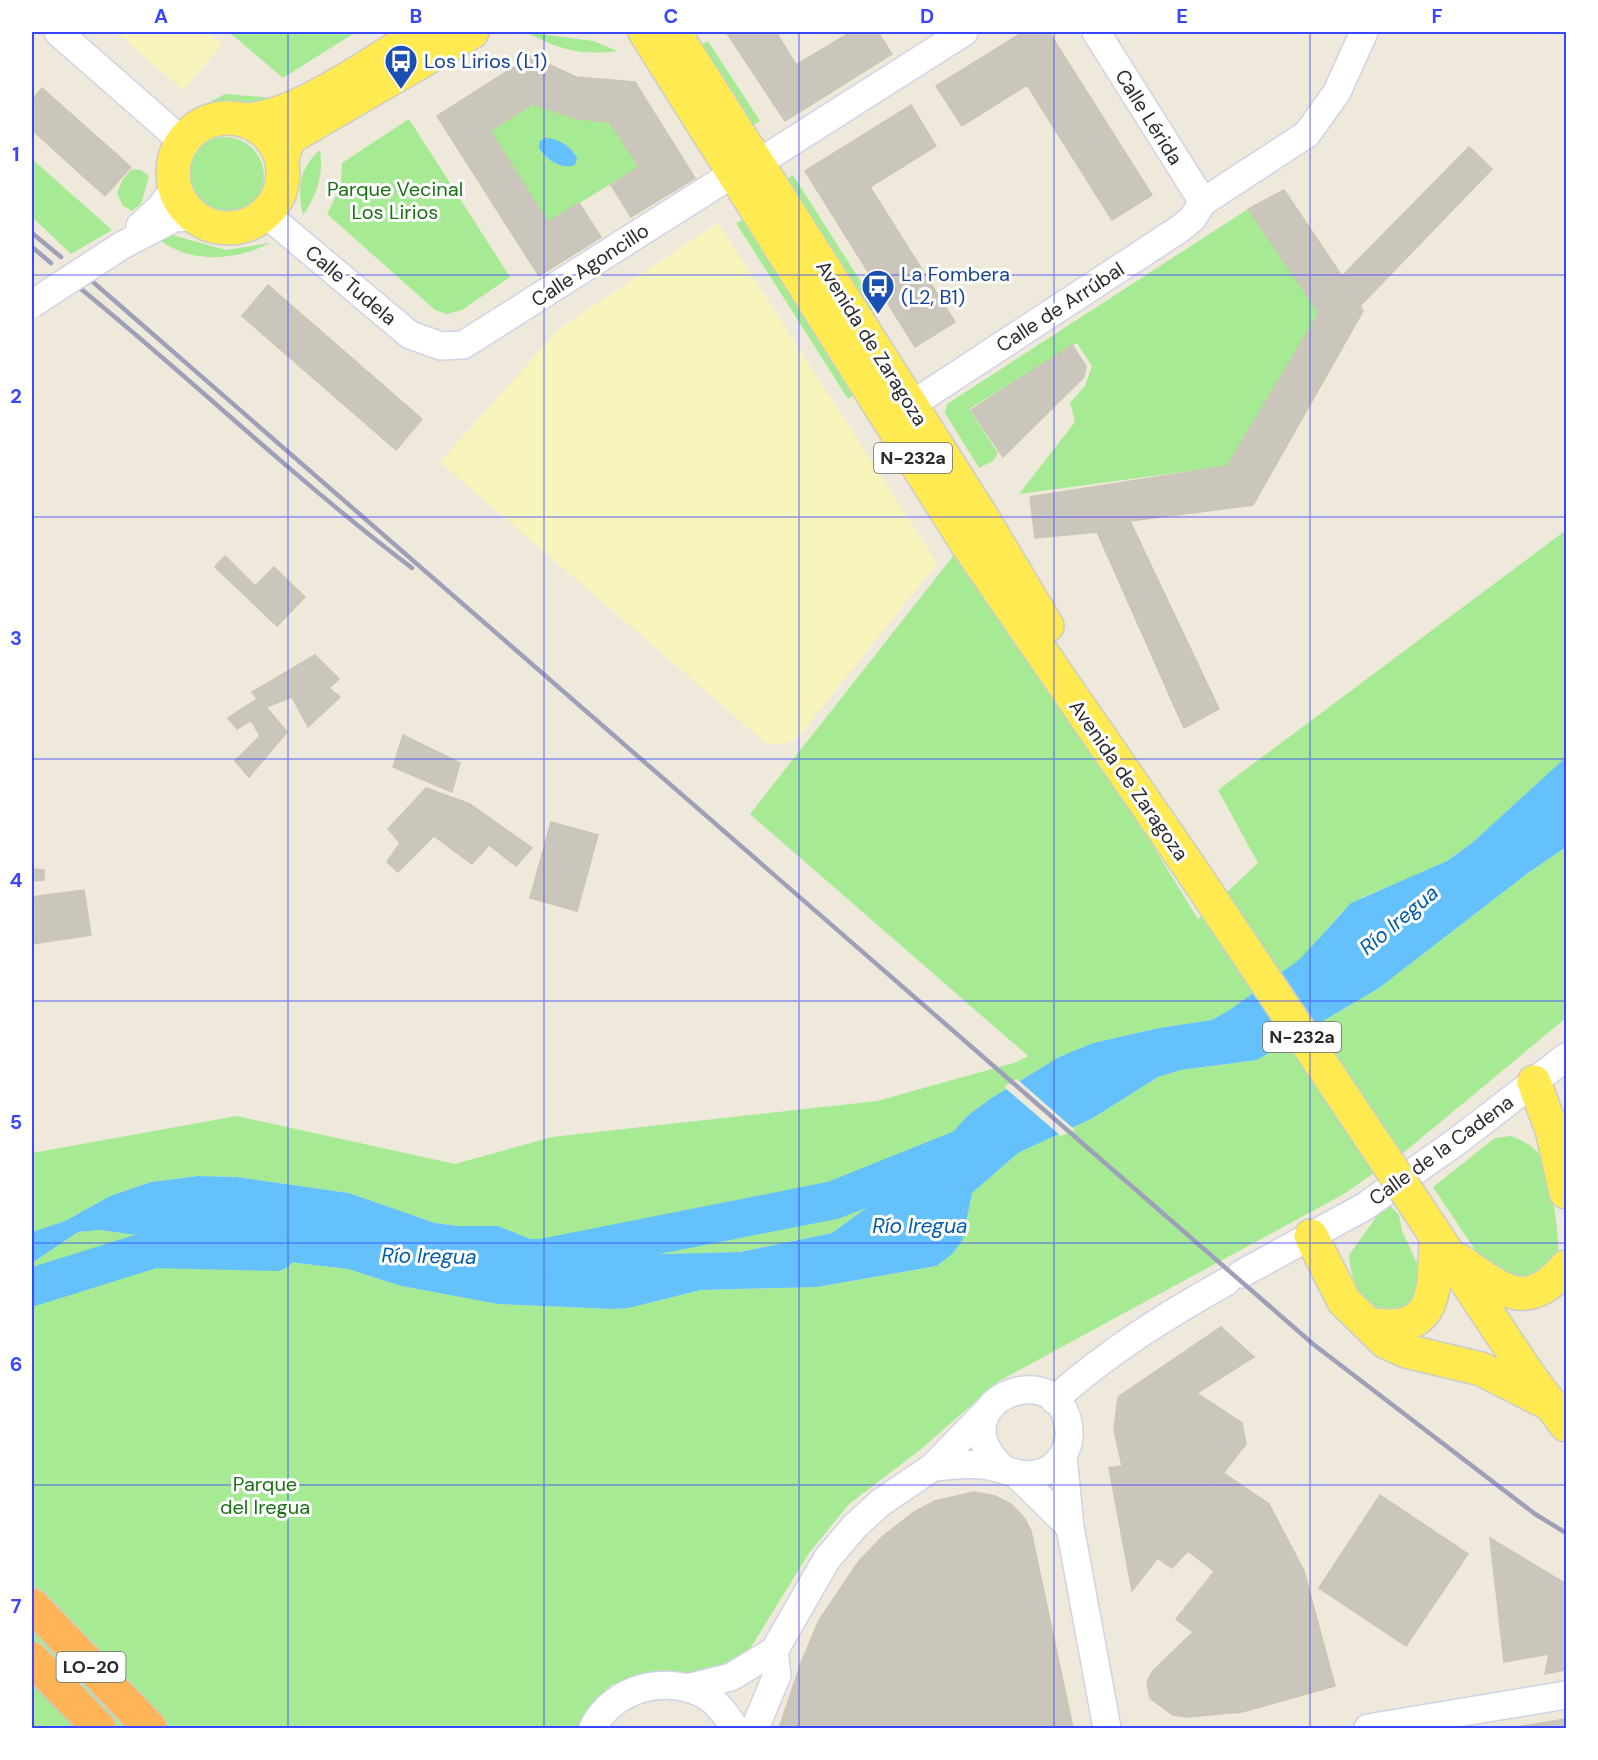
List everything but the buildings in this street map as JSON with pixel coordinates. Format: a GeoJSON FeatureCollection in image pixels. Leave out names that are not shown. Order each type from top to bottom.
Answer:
{"type":"FeatureCollection","features":[{"type":"Feature","properties":{"kind":"highway","name":"LO-20"},"geometry":{"type":"LineString","coordinates":[[32,1605],[150,1728]]}},
{"type":"Feature","properties":{"kind":"highway","name":"LO-20"},"geometry":{"type":"LineString","coordinates":[[32,1659],[99,1728]]}},
{"type":"Feature","properties":{"kind":"main road"},"geometry":{"type":"LineString","coordinates":[[423,32],[300,105],[264,119],[245,120],[228,117],[210,120],[195,129],[182,141],[173,172],[175,187],[183,204],[195,217],[208,225],[238,228],[253,223],[266,214],[282,188],[284,145],[299,132],[472,32]]}},
{"type":"Feature","properties":{"kind":"main road","name":"Avenida de Zaragoza"},"geometry":{"type":"LineString","coordinates":[[645,32],[746,168],[911,405],[1165,812],[1195,875]]}},
{"type":"Feature","properties":{"kind":"main road","name":"Avenida de Zaragoza"},"geometry":{"type":"LineString","coordinates":[[674,32],[746,168],[965,541],[1195,875]]}},
{"type":"Feature","properties":{"kind":"main road"},"geometry":{"type":"LineString","coordinates":[[245,120],[268,134],[282,157]]}},
{"type":"Feature","properties":{"kind":"main road","name":"N-232a"},"geometry":{"type":"LineString","coordinates":[[1195,875],[1440,1244],[1557,1414]]}},
{"type":"Feature","properties":{"kind":"main road"},"geometry":{"type":"LineString","coordinates":[[1534,1082],[1549,1121],[1566,1192]]}},
{"type":"Feature","properties":{"kind":"main road"},"geometry":{"type":"LineString","coordinates":[[1311,1236],[1337,1290],[1351,1309],[1393,1346],[1481,1369],[1557,1414]]}},
{"type":"Feature","properties":{"kind":"main road"},"geometry":{"type":"LineString","coordinates":[[1368,1324],[1396,1327],[1415,1320],[1426,1310],[1434,1292],[1440,1244]]}},
{"type":"Feature","properties":{"kind":"main road"},"geometry":{"type":"LineString","coordinates":[[1440,1244],[1492,1284],[1521,1295],[1544,1288],[1566,1268]]}},
{"type":"Feature","properties":{"kind":"street"},"geometry":{"type":"LineString","coordinates":[[58,32],[182,141]]}},
{"type":"Feature","properties":{"kind":"street","name":"Calle Agoncillo"},"geometry":{"type":"LineString","coordinates":[[441,346],[463,345],[964,32]]}},
{"type":"Feature","properties":{"kind":"street","name":"Calle Lérida"},"geometry":{"type":"LineString","coordinates":[[1096,32],[1203,202]]}},
{"type":"Feature","properties":{"kind":"street","name":"Calle de Arrúbal"},"geometry":{"type":"LineString","coordinates":[[911,405],[1178,231],[1192,219],[1203,202],[1307,134],[1337,92],[1364,32]]}},
{"type":"Feature","properties":{"kind":"street"},"geometry":{"type":"LineString","coordinates":[[32,304],[120,243],[161,207],[175,187]]}},
{"type":"Feature","properties":{"kind":"street","name":"Calle Tudela"},"geometry":{"type":"LineString","coordinates":[[266,214],[410,335],[441,346]]}},
{"type":"Feature","properties":{"kind":"street"},"geometry":{"type":"LineString","coordinates":[[32,296],[120,243],[174,218],[195,217]]}},
{"type":"Feature","properties":{"kind":"street","name":"Calle de la Cadena"},"geometry":{"type":"LineString","coordinates":[[1054,1400],[1110,1354],[1183,1306],[1364,1207],[1412,1174],[1566,1057]]}},
{"type":"Feature","properties":{"kind":"street"},"geometry":{"type":"LineString","coordinates":[[687,1688],[731,1677],[774,1651],[827,1559],[854,1527],[879,1503],[933,1467],[1000,1397],[1016,1390],[1032,1389],[1048,1395],[1061,1406],[1069,1422],[1070,1440],[1063,1456],[1051,1468],[1035,1475],[980,1465],[933,1467]]}},
{"type":"Feature","properties":{"kind":"street"},"geometry":{"type":"LineString","coordinates":[[989,1409],[983,1424],[983,1441],[990,1456],[1070,1527]]}},
{"type":"Feature","properties":{"kind":"street"},"geometry":{"type":"LineString","coordinates":[[1063,1456],[1070,1527],[1107,1728]]}},
{"type":"Feature","properties":{"kind":"street"},"geometry":{"type":"LineString","coordinates":[[754,1728],[777,1675],[774,1651]]}},
{"type":"Feature","properties":{"kind":"street"},"geometry":{"type":"LineString","coordinates":[[593,1728],[597,1719],[615,1700],[638,1688],[668,1684],[687,1688],[708,1698],[725,1713],[735,1728]]}},
{"type":"Feature","properties":{"kind":"street"},"geometry":{"type":"LineString","coordinates":[[1368,1728],[1566,1695]]}},
{"type":"Feature","properties":{"kind":"green space"},"geometry":{"type":"Polygon","coordinates":[[[229,32],[356,32],[283,78],[229,32]]]}},
{"type":"Feature","properties":{"kind":"green space"},"geometry":{"type":"Polygon","coordinates":[[[525,32],[593,41],[618,51],[592,53],[570,50],[525,32]]]}},
{"type":"Feature","properties":{"kind":"green space"},"geometry":{"type":"Polygon","coordinates":[[[708,41],[760,121],[752,126],[701,45],[708,41]]]}},
{"type":"Feature","properties":{"kind":"green space"},"geometry":{"type":"Polygon","coordinates":[[[225,94],[274,98],[247,106],[232,102],[208,103],[225,94]]]}},
{"type":"Feature","properties":{"kind":"green space"},"geometry":{"type":"Polygon","coordinates":[[[532,104],[577,119],[610,122],[639,167],[548,222],[490,131],[532,104]]]}},
{"type":"Feature","properties":{"kind":"green space","name":"Parque Vecinal Los Lirios"},"geometry":{"type":"Polygon","coordinates":[[[409,119],[510,277],[462,310],[447,314],[435,310],[327,214],[341,185],[342,163],[409,119]]]}},
{"type":"Feature","properties":{"kind":"green space"},"geometry":{"type":"Polygon","coordinates":[[[217,137],[233,137],[247,143],[258,154],[264,168],[264,184],[258,198],[247,209],[233,215],[217,215],[203,209],[192,198],[186,184],[186,168],[192,154],[203,143],[217,137]]]}},
{"type":"Feature","properties":{"kind":"green space"},"geometry":{"type":"Polygon","coordinates":[[[320,150],[321,167],[318,184],[303,215],[300,196],[301,180],[308,164],[320,150]]]}},
{"type":"Feature","properties":{"kind":"green space"},"geometry":{"type":"Polygon","coordinates":[[[32,159],[112,230],[71,254],[32,217],[32,159]]]}},
{"type":"Feature","properties":{"kind":"green space"},"geometry":{"type":"Polygon","coordinates":[[[132,169],[141,170],[149,176],[141,204],[132,211],[123,206],[117,193],[123,179],[132,169]]]}},
{"type":"Feature","properties":{"kind":"green space"},"geometry":{"type":"Polygon","coordinates":[[[793,175],[877,307],[870,311],[785,180],[793,175]]]}},
{"type":"Feature","properties":{"kind":"green space"},"geometry":{"type":"Polygon","coordinates":[[[1248,209],[1319,313],[1227,466],[1019,494],[1075,422],[1070,403],[1085,386],[1092,366],[1077,343],[969,409],[998,453],[993,461],[979,468],[945,413],[947,404],[1248,209]]]}},
{"type":"Feature","properties":{"kind":"green space"},"geometry":{"type":"Polygon","coordinates":[[[742,220],[854,395],[848,399],[736,223],[742,220]]]}},
{"type":"Feature","properties":{"kind":"green space"},"geometry":{"type":"Polygon","coordinates":[[[172,235],[226,250],[270,243],[228,256],[199,256],[184,253],[158,239],[172,235]]]}},
{"type":"Feature","properties":{"kind":"green space"},"geometry":{"type":"Polygon","coordinates":[[[1566,530],[1565,758],[1472,843],[1440,866],[1363,897],[1341,913],[1301,959],[1231,1009],[1212,1020],[1159,1028],[1093,1043],[1059,1057],[990,1099],[967,1116],[915,1182],[877,1200],[832,1233],[740,1252],[587,1256],[553,1248],[498,1226],[457,1226],[435,1223],[349,1193],[237,1177],[198,1176],[151,1182],[110,1196],[65,1221],[32,1232],[32,1153],[237,1116],[455,1164],[552,1137],[877,1101],[1017,1062],[1028,1056],[750,814],[965,541],[1198,919],[1258,863],[1218,790],[1566,530]]]}},
{"type":"Feature","properties":{"kind":"green space","name":"Parque del Iregua"},"geometry":{"type":"Polygon","coordinates":[[[1566,847],[1566,1018],[1408,1149],[1344,1194],[999,1381],[920,1450],[849,1504],[809,1553],[751,1647],[727,1664],[681,1675],[652,1672],[611,1685],[586,1712],[580,1728],[32,1728],[32,1263],[78,1232],[100,1230],[194,1243],[263,1259],[348,1269],[401,1286],[498,1304],[612,1309],[629,1308],[701,1290],[817,1287],[937,1266],[943,1262],[966,1225],[972,1193],[1018,1153],[1093,1118],[1158,1077],[1181,1070],[1257,1060],[1379,988],[1528,873],[1566,847]]]}},
{"type":"Feature","properties":{"kind":"green space"},"geometry":{"type":"Polygon","coordinates":[[[1511,1136],[1533,1148],[1542,1161],[1556,1217],[1558,1245],[1558,1254],[1553,1267],[1514,1282],[1481,1259],[1433,1187],[1495,1138],[1511,1136]]]}},
{"type":"Feature","properties":{"kind":"green space"},"geometry":{"type":"Polygon","coordinates":[[[1387,1202],[1399,1215],[1402,1231],[1423,1276],[1414,1307],[1389,1312],[1369,1304],[1358,1290],[1354,1282],[1349,1255],[1387,1202]]]}},
{"type":"Feature","properties":{"kind":"sand"},"geometry":{"type":"Polygon","coordinates":[[[116,32],[207,32],[222,45],[183,90],[116,32]]]}},
{"type":"Feature","properties":{"kind":"sand"},"geometry":{"type":"Polygon","coordinates":[[[718,223],[937,563],[801,734],[781,744],[766,743],[440,462],[560,328],[718,223]]]}},
{"type":"Feature","properties":{"kind":"water"},"geometry":{"type":"Polygon","coordinates":[[[545,138],[555,139],[568,146],[577,158],[575,165],[559,165],[546,156],[539,148],[540,141],[545,138]]]}},
{"type":"Feature","properties":{"kind":"water","name":"Río Iregua"},"geometry":{"type":"Polygon","coordinates":[[[1566,757],[1566,847],[1528,873],[1379,988],[1257,1060],[1181,1070],[1158,1077],[1093,1118],[1018,1153],[972,1193],[963,1239],[953,1253],[937,1266],[817,1287],[701,1290],[629,1308],[612,1309],[498,1304],[401,1286],[348,1269],[263,1259],[194,1243],[100,1230],[78,1232],[32,1263],[32,1232],[65,1221],[110,1196],[151,1182],[198,1176],[237,1177],[349,1193],[435,1223],[457,1226],[498,1226],[553,1248],[587,1256],[740,1252],[832,1233],[877,1200],[915,1182],[937,1151],[967,1116],[990,1099],[1059,1057],[1093,1043],[1159,1028],[1212,1020],[1231,1009],[1300,959],[1351,903],[1447,861],[1472,843],[1566,757]]]}},
{"type":"Feature","properties":{"kind":"pier"},"geometry":{"type":"Polygon","coordinates":[[[1017,1079],[1075,1130],[1061,1136],[1004,1087],[1017,1079]]]}},
{"type":"Feature","properties":{"kind":"waterway","name":"Río Iregua"},"geometry":{"type":"LineString","coordinates":[[522,1258],[542,1258],[834,1200],[976,1143]]}},
{"type":"Feature","properties":{"kind":"waterway","name":"Río Iregua"},"geometry":{"type":"LineString","coordinates":[[32,1287],[154,1249],[276,1252]]}},
{"type":"Feature","properties":{"kind":"railway"},"geometry":{"type":"LineString","coordinates":[[32,233],[61,257]]}},
{"type":"Feature","properties":{"kind":"railway"},"geometry":{"type":"LineString","coordinates":[[32,247],[51,263]]}},
{"type":"Feature","properties":{"kind":"railway"},"geometry":{"type":"LineString","coordinates":[[93,282],[1313,1344],[1535,1514],[1566,1533]]}},
{"type":"Feature","properties":{"kind":"railway"},"geometry":{"type":"LineString","coordinates":[[81,289],[369,535],[412,568]]}},
{"type":"Feature","properties":{"kind":"place","name":"Los Lirios (L1)"},"geometry":{"type":"Point","coordinates":[401,90]}},
{"type":"Feature","properties":{"kind":"place","name":"La Fombera (L2, B1)"},"geometry":{"type":"Point","coordinates":[878,315]}}]}
